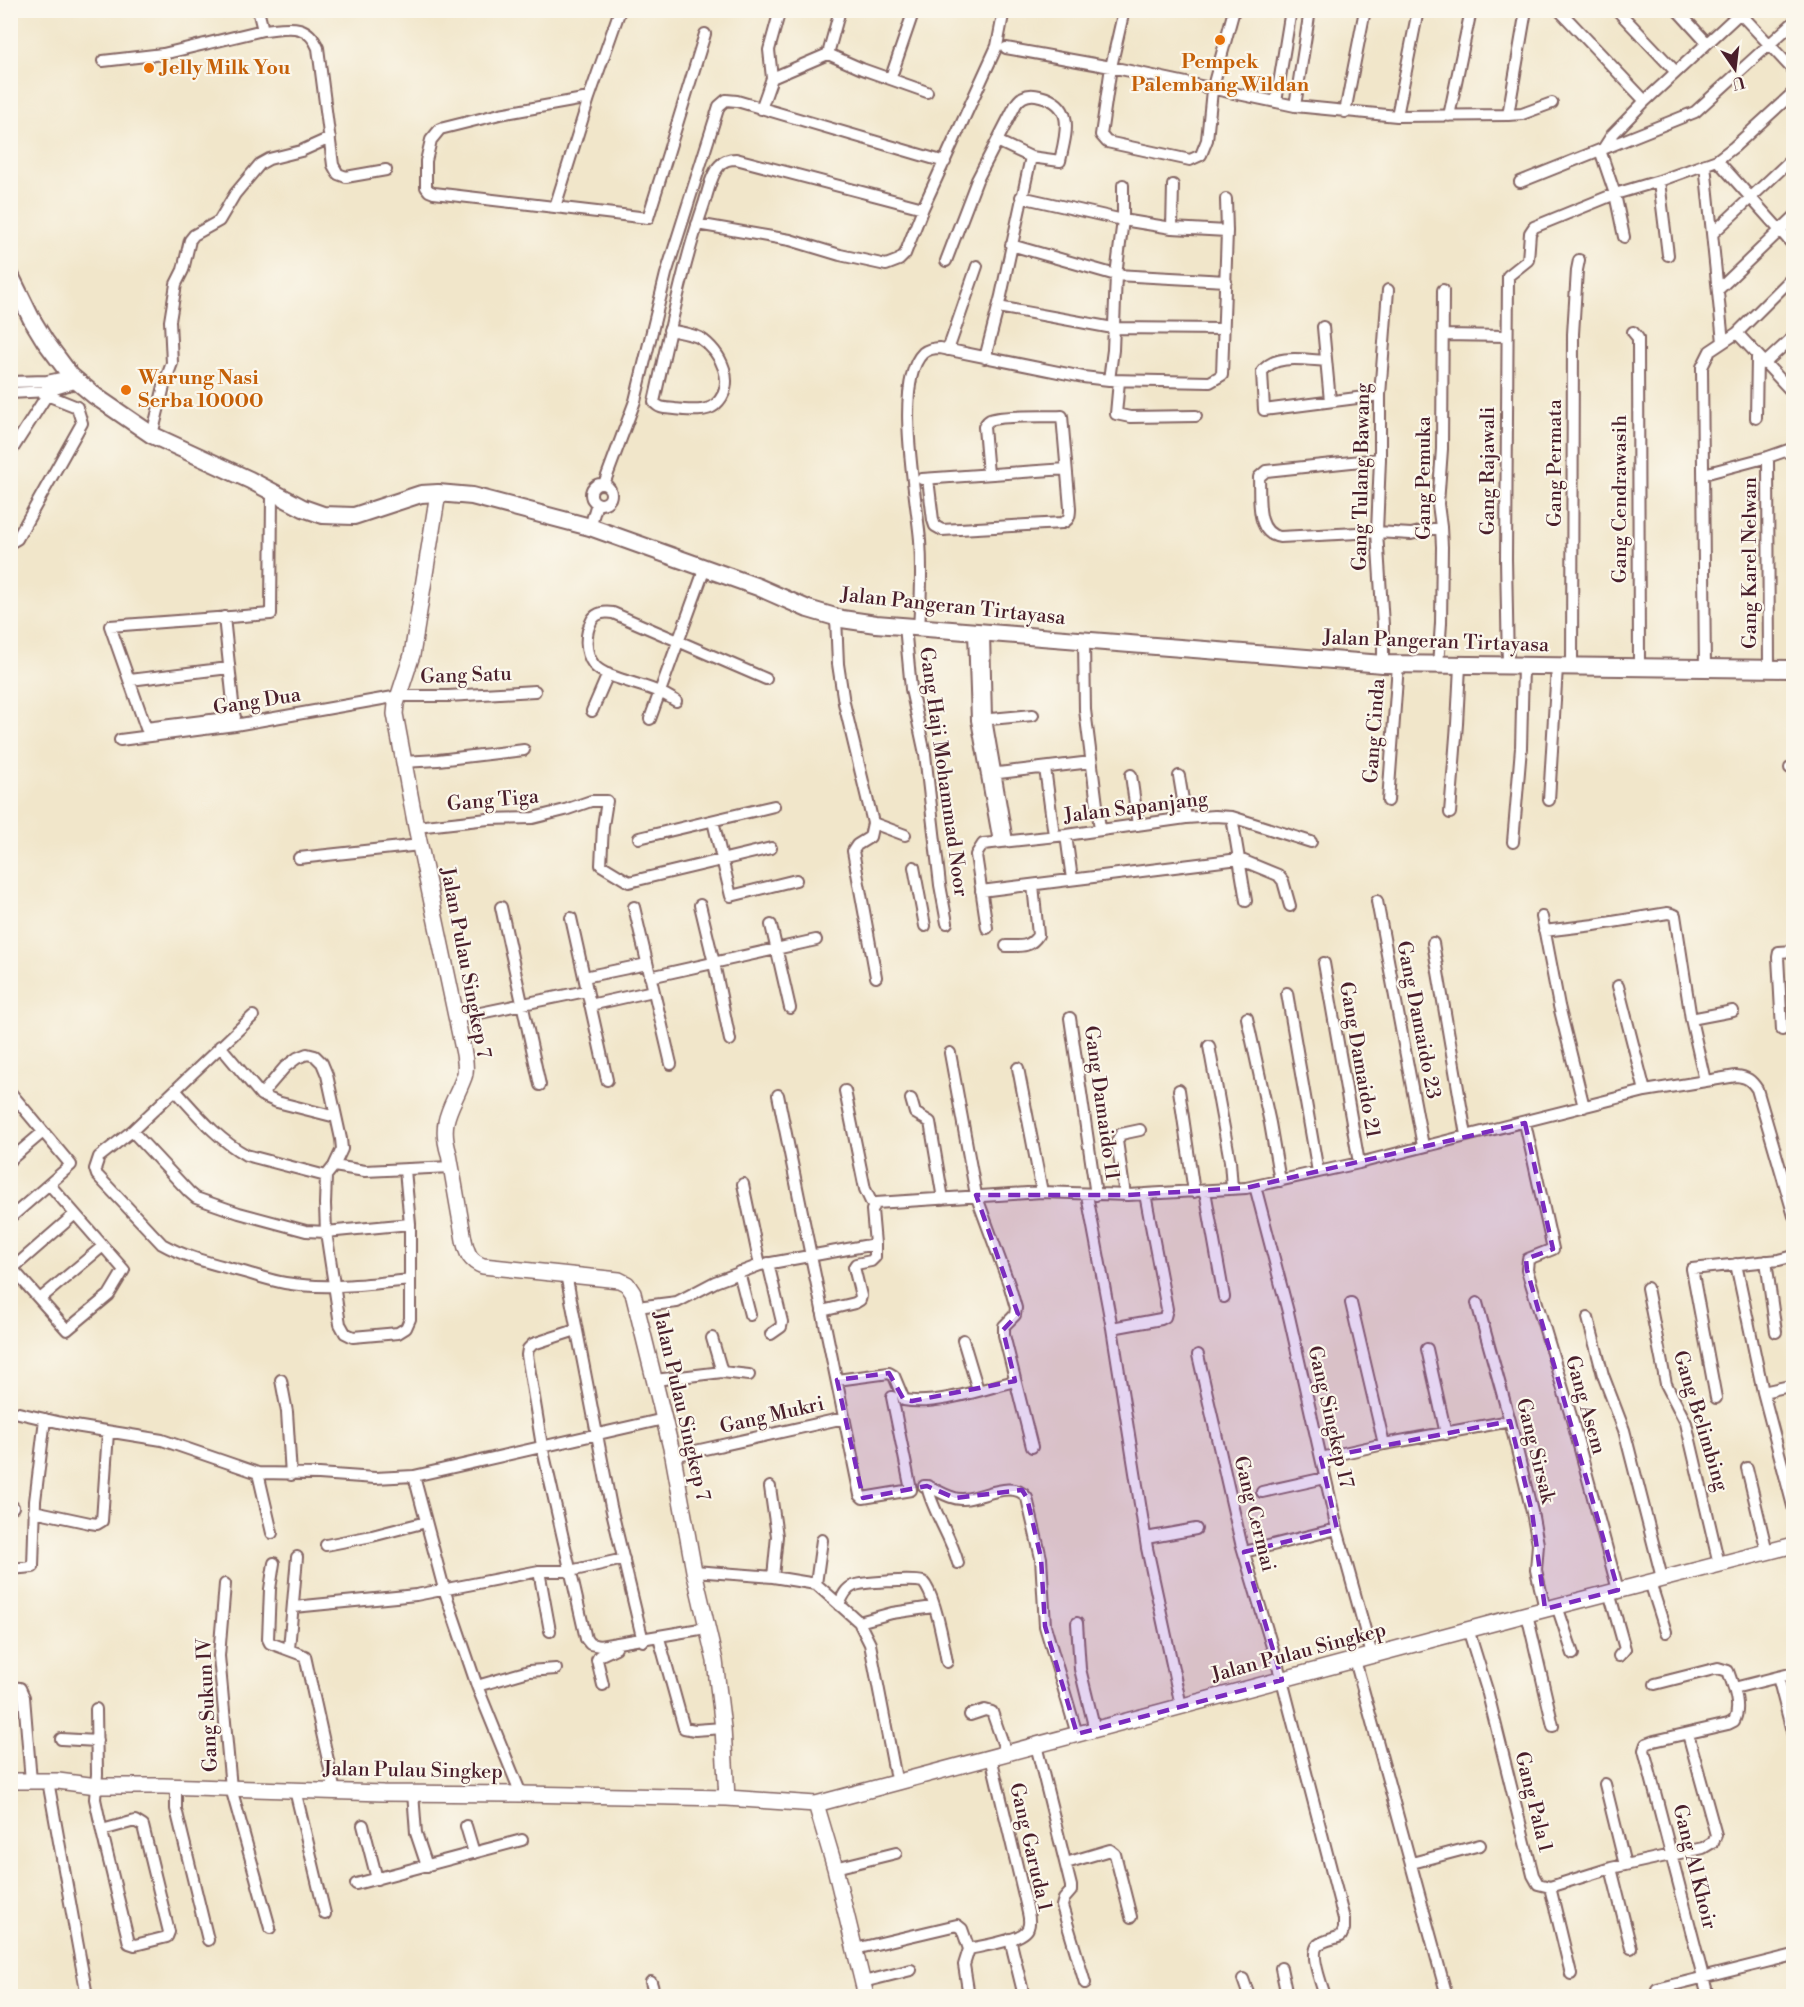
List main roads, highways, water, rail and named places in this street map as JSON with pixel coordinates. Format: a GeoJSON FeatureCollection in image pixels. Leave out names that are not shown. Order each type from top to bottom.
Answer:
{"type":"FeatureCollection","features":[{"type":"Feature","properties":{"kind":"main road","name":"Jalan Pangeran Tirtayasa"},"geometry":{"type":"LineString","coordinates":[[10,275],[30,318],[75,379],[98,399],[152,435],[322,515],[354,516],[421,494],[472,496],[590,527],[758,587],[808,609],[876,624],[1390,664],[1794,669]]}},
{"type":"Feature","properties":{"kind":"place","name":"Pempek Palembang Wildan"},"geometry":{"type":"Point","coordinates":[1220,40]}},
{"type":"Feature","properties":{"kind":"place","name":"Jelly Milk You"},"geometry":{"type":"Point","coordinates":[149,68]}},
{"type":"Feature","properties":{"kind":"place","name":"Warung Nasi Serba 10000"},"geometry":{"type":"Point","coordinates":[126,390]}}]}
